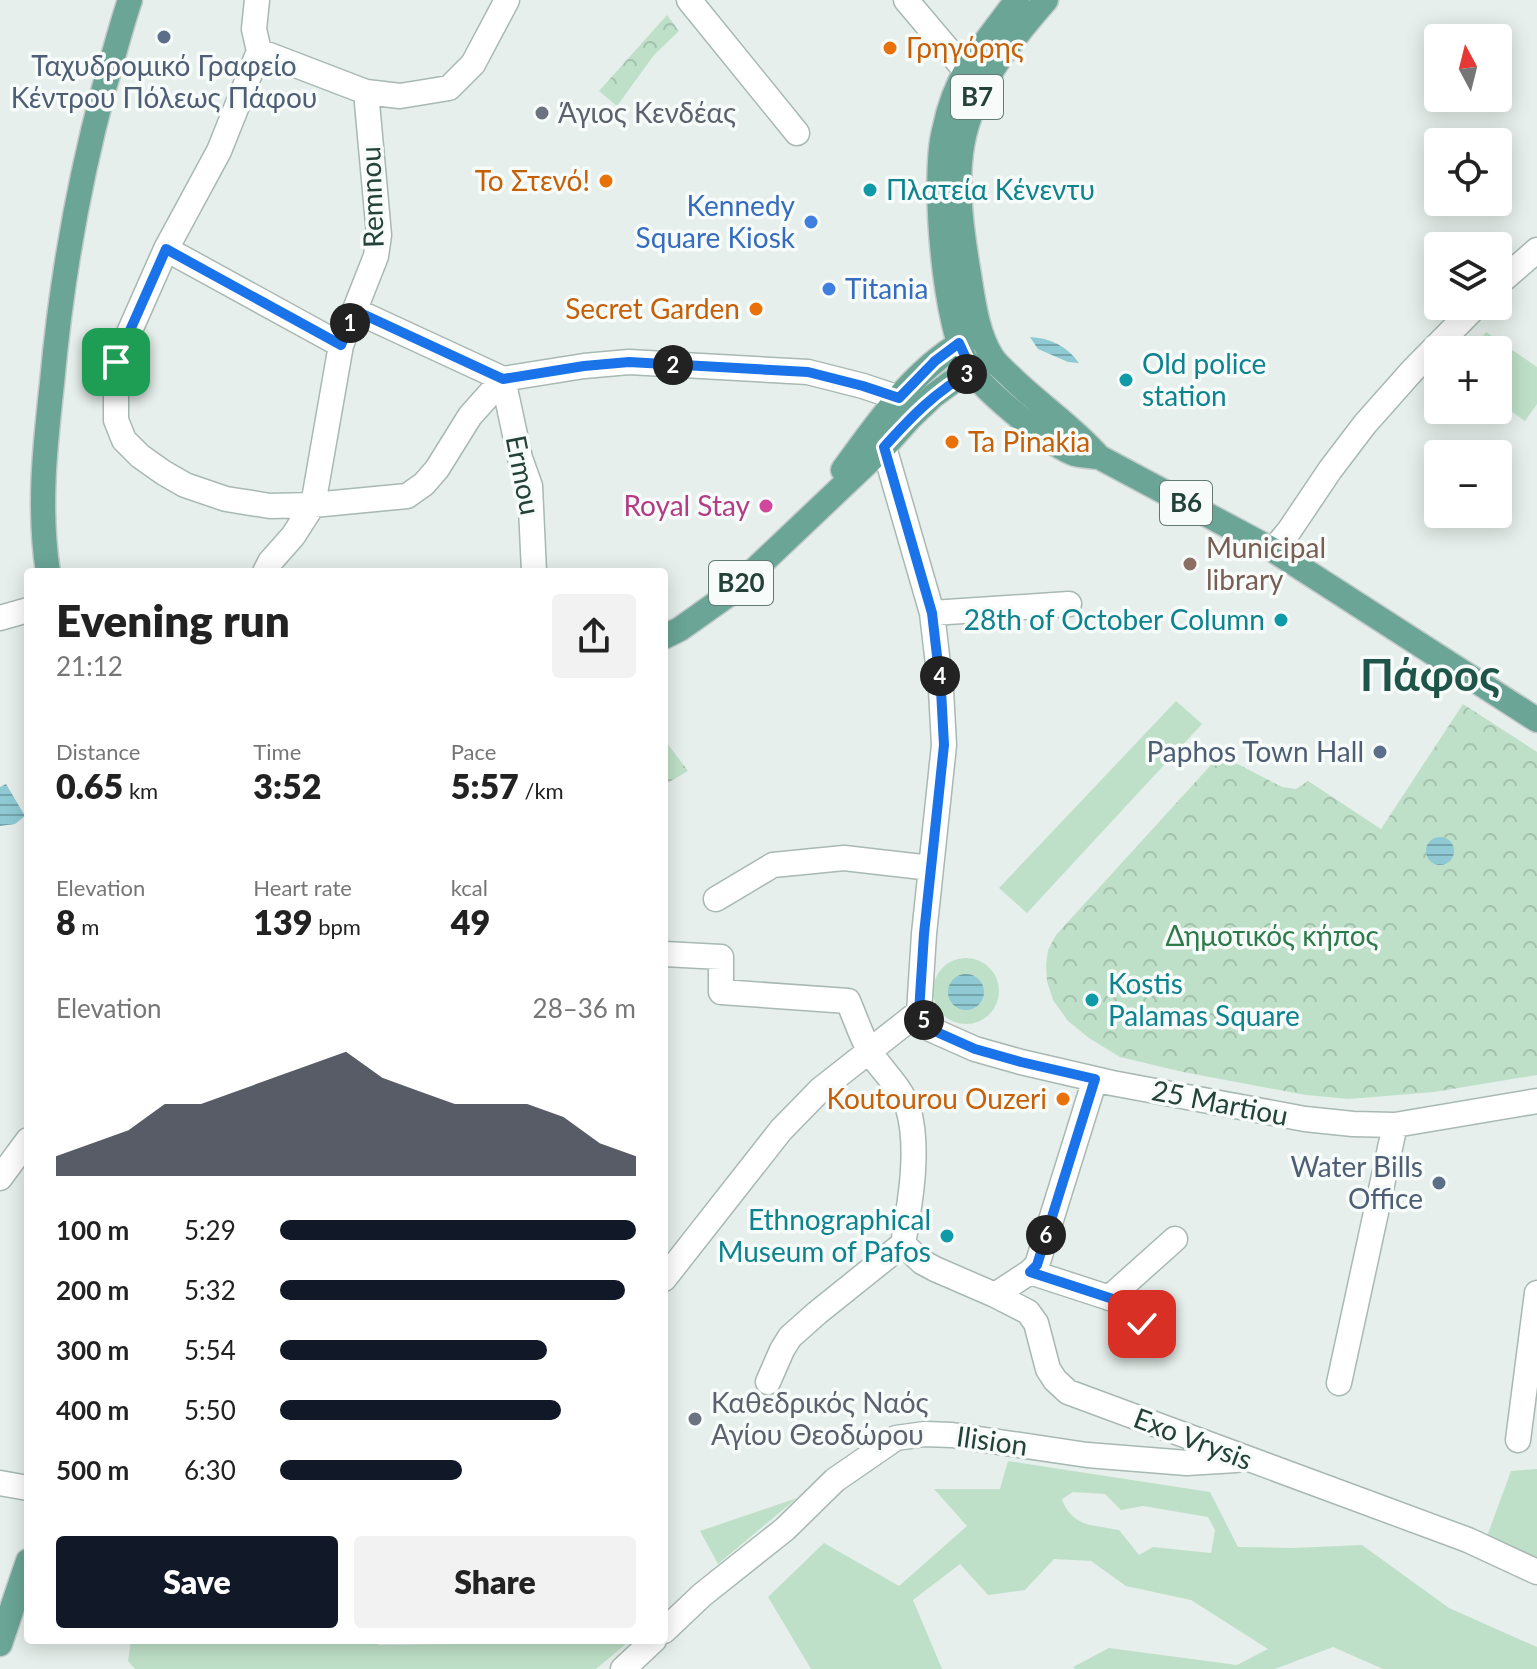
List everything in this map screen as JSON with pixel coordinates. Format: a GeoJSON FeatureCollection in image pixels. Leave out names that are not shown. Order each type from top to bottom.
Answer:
{"type":"FeatureCollection","features":[{"type":"Feature","properties":{"kind":"main road"},"geometry":{"type":"LineString","coordinates":[[47,568],[43,538],[45,434],[68,249],[96,118],[130,0]]}},
{"type":"Feature","properties":{"kind":"main road","name":"B7"},"geometry":{"type":"LineString","coordinates":[[994,360],[970,338],[950,303],[938,173],[943,132],[966,71],[1017,0]]}},
{"type":"Feature","properties":{"kind":"main road","name":"B7"},"geometry":{"type":"LineString","coordinates":[[972,371],[959,179],[961,152],[974,102],[987,78],[1046,0]]}},
{"type":"Feature","properties":{"kind":"main road","name":"B20"},"geometry":{"type":"LineString","coordinates":[[809,518],[899,398],[935,361],[970,338]]}},
{"type":"Feature","properties":{"kind":"main road","name":"B20"},"geometry":{"type":"LineString","coordinates":[[668,635],[728,595],[768,559],[933,396],[952,382],[994,360]]}},
{"type":"Feature","properties":{"kind":"main road","name":"B6"},"geometry":{"type":"LineString","coordinates":[[994,360],[1087,442],[1099,457]]}},
{"type":"Feature","properties":{"kind":"main road","name":"B6"},"geometry":{"type":"LineString","coordinates":[[972,371],[1000,400],[1051,440],[1075,454],[1099,457],[1273,550],[1537,720]]}},
{"type":"Feature","properties":{"kind":"main road"},"geometry":{"type":"LineString","coordinates":[[0,1644],[24,1573]]}},
{"type":"Feature","properties":{"kind":"street"},"geometry":{"type":"LineString","coordinates":[[259,51],[366,92],[400,96],[449,88],[473,64],[507,0]]}},
{"type":"Feature","properties":{"kind":"street"},"geometry":{"type":"LineString","coordinates":[[689,0],[797,133]]}},
{"type":"Feature","properties":{"kind":"street"},"geometry":{"type":"LineString","coordinates":[[906,0],[966,71]]}},
{"type":"Feature","properties":{"kind":"street"},"geometry":{"type":"LineString","coordinates":[[252,1],[259,51],[219,151],[166,249],[116,362],[116,420],[124,440],[164,473],[185,485],[226,499],[270,506],[407,496],[424,484],[437,469],[470,416],[503,379]]}},
{"type":"Feature","properties":{"kind":"street","name":"Remnou"},"geometry":{"type":"LineString","coordinates":[[313,505],[341,345],[376,256],[379,235],[366,92]]}},
{"type":"Feature","properties":{"kind":"street"},"geometry":{"type":"LineString","coordinates":[[166,249],[341,345]]}},
{"type":"Feature","properties":{"kind":"street"},"geometry":{"type":"LineString","coordinates":[[1512,272],[1537,250]]}},
{"type":"Feature","properties":{"kind":"street"},"geometry":{"type":"LineString","coordinates":[[356,311],[503,379],[629,362],[808,372],[899,398]]}},
{"type":"Feature","properties":{"kind":"street"},"geometry":{"type":"LineString","coordinates":[[1273,550],[1365,424],[1462,320]]}},
{"type":"Feature","properties":{"kind":"street","name":"Ermou"},"geometry":{"type":"LineString","coordinates":[[503,379],[520,458],[530,486],[534,568]]}},
{"type":"Feature","properties":{"kind":"street"},"geometry":{"type":"LineString","coordinates":[[668,1274],[781,1130],[821,1089],[919,1012],[944,745],[941,690],[932,613],[884,447]]}},
{"type":"Feature","properties":{"kind":"street"},"geometry":{"type":"LineString","coordinates":[[267,568],[313,505]]}},
{"type":"Feature","properties":{"kind":"street"},"geometry":{"type":"LineString","coordinates":[[932,613],[1069,604]]}},
{"type":"Feature","properties":{"kind":"street"},"geometry":{"type":"LineString","coordinates":[[0,618],[24,611]]}},
{"type":"Feature","properties":{"kind":"street"},"geometry":{"type":"LineString","coordinates":[[716,899],[773,865],[844,858],[931,868]]}},
{"type":"Feature","properties":{"kind":"street"},"geometry":{"type":"LineString","coordinates":[[668,954],[721,957],[721,992],[848,1001],[870,1051],[908,1109],[913,1147],[911,1200],[903,1244],[790,1337],[768,1382]]}},
{"type":"Feature","properties":{"kind":"street","name":"25 Martiou"},"geometry":{"type":"LineString","coordinates":[[919,1012],[930,1029],[975,1049],[1021,1062],[1305,1119],[1395,1125],[1537,1101]]}},
{"type":"Feature","properties":{"kind":"street"},"geometry":{"type":"LineString","coordinates":[[995,1295],[1037,1265],[1095,1079]]}},
{"type":"Feature","properties":{"kind":"street"},"geometry":{"type":"LineString","coordinates":[[1339,1383],[1395,1125]]}},
{"type":"Feature","properties":{"kind":"street"},"geometry":{"type":"LineString","coordinates":[[0,1178],[24,1145]]}},
{"type":"Feature","properties":{"kind":"street"},"geometry":{"type":"LineString","coordinates":[[1109,1298],[1175,1239]]}},
{"type":"Feature","properties":{"kind":"street","name":"Exo Vrysis"},"geometry":{"type":"LineString","coordinates":[[903,1244],[922,1262],[1024,1309],[1032,1316],[1048,1369],[1068,1392],[1468,1540],[1537,1572]]}},
{"type":"Feature","properties":{"kind":"street"},"geometry":{"type":"LineString","coordinates":[[1030,1272],[1116,1300],[1142,1324]]}},
{"type":"Feature","properties":{"kind":"street"},"geometry":{"type":"LineString","coordinates":[[1518,1440],[1537,1293]]}},
{"type":"Feature","properties":{"kind":"street","name":"Ilision"},"geometry":{"type":"LineString","coordinates":[[668,1627],[702,1595],[785,1529],[835,1480],[896,1438],[925,1434],[952,1435],[1087,1455],[1187,1463],[1246,1459]]}},
{"type":"Feature","properties":{"kind":"street"},"geometry":{"type":"LineString","coordinates":[[0,1483],[24,1487]]}},
{"type":"Feature","properties":{"kind":"street"},"geometry":{"type":"LineString","coordinates":[[623,1669],[650,1644]]}},
{"type":"Feature","properties":{"kind":"green space"},"geometry":{"type":"Polygon","coordinates":[[[667,15],[679,31],[654,55],[617,106],[599,91],[667,15]]]}},
{"type":"Feature","properties":{"kind":"green space"},"geometry":{"type":"Polygon","coordinates":[[[1512,350],[1537,367],[1537,404],[1525,421],[1512,412],[1512,350]]]}},
{"type":"Feature","properties":{"kind":"green space"},"geometry":{"type":"Polygon","coordinates":[[[1176,701],[1202,724],[1027,913],[999,888],[1176,701]]]}},
{"type":"Feature","properties":{"kind":"green space","name":"Δημοτικός κήπος"},"geometry":{"type":"Polygon","coordinates":[[[1463,704],[1537,752],[1537,1075],[1434,1092],[1349,1099],[1306,1095],[1120,1057],[1068,1021],[1053,1000],[1047,981],[1048,950],[1056,935],[1220,755],[1282,787],[1296,789],[1308,781],[1381,829],[1463,704]]]}},
{"type":"Feature","properties":{"kind":"green space"},"geometry":{"type":"Polygon","coordinates":[[[668,744],[688,771],[668,783],[668,744]]]}},
{"type":"Feature","properties":{"kind":"green space"},"geometry":{"type":"Polygon","coordinates":[[[966,958],[979,961],[989,968],[996,978],[999,991],[996,1004],[989,1014],[979,1021],[966,1024],[953,1021],[943,1014],[936,1004],[933,991],[936,978],[943,968],[953,961],[966,958]]]}},
{"type":"Feature","properties":{"kind":"green space"},"geometry":{"type":"Polygon","coordinates":[[[1008,1461],[1210,1492],[1238,1547],[1362,1545],[1449,1608],[1537,1647],[1537,1669],[1383,1669],[1333,1647],[1275,1669],[1075,1669],[1073,1667],[1109,1648],[1237,1665],[1268,1649],[1191,1600],[1126,1586],[1091,1561],[1054,1559],[1025,1590],[988,1595],[960,1564],[913,1600],[942,1669],[811,1669],[768,1597],[824,1543],[899,1586],[967,1526],[934,1489],[1000,1489],[1008,1461]],[[1073,1492],[1062,1499],[1071,1515],[1078,1520],[1119,1530],[1139,1555],[1153,1547],[1211,1553],[1215,1530],[1208,1517],[1143,1506],[1121,1510],[1105,1494],[1073,1492]]]}},
{"type":"Feature","properties":{"kind":"green space"},"geometry":{"type":"Polygon","coordinates":[[[1537,1469],[1537,1557],[1486,1539],[1511,1471],[1537,1469]]]}},
{"type":"Feature","properties":{"kind":"green space"},"geometry":{"type":"Polygon","coordinates":[[[797,1498],[718,1564],[700,1531],[797,1498]]]}},
{"type":"Feature","properties":{"kind":"green space"},"geometry":{"type":"Polygon","coordinates":[[[130,1644],[626,1644],[596,1669],[135,1669],[128,1661],[130,1644]]]}},
{"type":"Feature","properties":{"kind":"water"},"geometry":{"type":"Polygon","coordinates":[[[1030,337],[1058,344],[1079,363],[1068,362],[1038,349],[1030,337]]]}},
{"type":"Feature","properties":{"kind":"water"},"geometry":{"type":"Polygon","coordinates":[[[6,784],[24,814],[15,824],[0,826],[0,787],[6,784]]]}},
{"type":"Feature","properties":{"kind":"water"},"geometry":{"type":"Polygon","coordinates":[[[1440,837],[1450,841],[1454,851],[1450,861],[1440,865],[1430,861],[1426,851],[1430,841],[1440,837]]]}},
{"type":"Feature","properties":{"kind":"water"},"geometry":{"type":"Polygon","coordinates":[[[966,974],[979,979],[984,992],[979,1005],[966,1010],[953,1005],[948,992],[953,979],[966,974]]]}},
{"type":"Feature","properties":{"kind":"place","name":"Ταχυδρομικό Γραφείο Κέντρου Πόλεως Πάφου"},"geometry":{"type":"Point","coordinates":[164,37]}},
{"type":"Feature","properties":{"kind":"place","name":"Γρηγόρης"},"geometry":{"type":"Point","coordinates":[890,48]}},
{"type":"Feature","properties":{"kind":"place","name":"Άγιος Κενδέας"},"geometry":{"type":"Point","coordinates":[542,113]}},
{"type":"Feature","properties":{"kind":"place","name":"Το Στενό!"},"geometry":{"type":"Point","coordinates":[606,181]}},
{"type":"Feature","properties":{"kind":"place","name":"Πλατεία Κένεντυ"},"geometry":{"type":"Point","coordinates":[870,190]}},
{"type":"Feature","properties":{"kind":"place","name":"Kennedy Square Kiosk"},"geometry":{"type":"Point","coordinates":[811,222]}},
{"type":"Feature","properties":{"kind":"place","name":"Titania"},"geometry":{"type":"Point","coordinates":[829,289]}},
{"type":"Feature","properties":{"kind":"place","name":"Secret Garden"},"geometry":{"type":"Point","coordinates":[756,309]}},
{"type":"Feature","properties":{"kind":"place","name":"Old police station"},"geometry":{"type":"Point","coordinates":[1126,380]}},
{"type":"Feature","properties":{"kind":"place","name":"Ta Pinakia"},"geometry":{"type":"Point","coordinates":[952,442]}},
{"type":"Feature","properties":{"kind":"place","name":"Royal Stay"},"geometry":{"type":"Point","coordinates":[766,506]}},
{"type":"Feature","properties":{"kind":"place","name":"Municipal library"},"geometry":{"type":"Point","coordinates":[1190,564]}},
{"type":"Feature","properties":{"kind":"place","name":"28th of October Column"},"geometry":{"type":"Point","coordinates":[1281,620]}},
{"type":"Feature","properties":{"kind":"place","name":"Paphos Town Hall"},"geometry":{"type":"Point","coordinates":[1380,752]}},
{"type":"Feature","properties":{"kind":"place","name":"Kostis Palamas Square"},"geometry":{"type":"Point","coordinates":[1092,1000]}},
{"type":"Feature","properties":{"kind":"place","name":"Koutourou Ouzeri"},"geometry":{"type":"Point","coordinates":[1063,1099]}},
{"type":"Feature","properties":{"kind":"place","name":"Water Bills Office"},"geometry":{"type":"Point","coordinates":[1439,1183]}},
{"type":"Feature","properties":{"kind":"place","name":"Ethnographical Museum of Pafos"},"geometry":{"type":"Point","coordinates":[947,1236]}},
{"type":"Feature","properties":{"kind":"place","name":"Καθεδρικός Ναός Αγίου Θεοδώρου"},"geometry":{"type":"Point","coordinates":[695,1419]}},
{"type":"Feature","properties":{"kind":"district","name":"Πάφος"},"geometry":{"type":"Point","coordinates":[1430,676]}},
{"type":"Feature","properties":{"kind":"route"},"geometry":{"type":"LineString","coordinates":[[116,362],[166,249],[341,345],[356,311],[503,379],[629,362],[808,372],[899,398],[916,378],[959,343],[972,371],[933,396],[884,447],[932,613],[941,690],[944,745],[919,1012],[930,1029],[975,1049],[1095,1079],[1037,1265],[1030,1272],[1116,1300],[1142,1324]]}}]}
